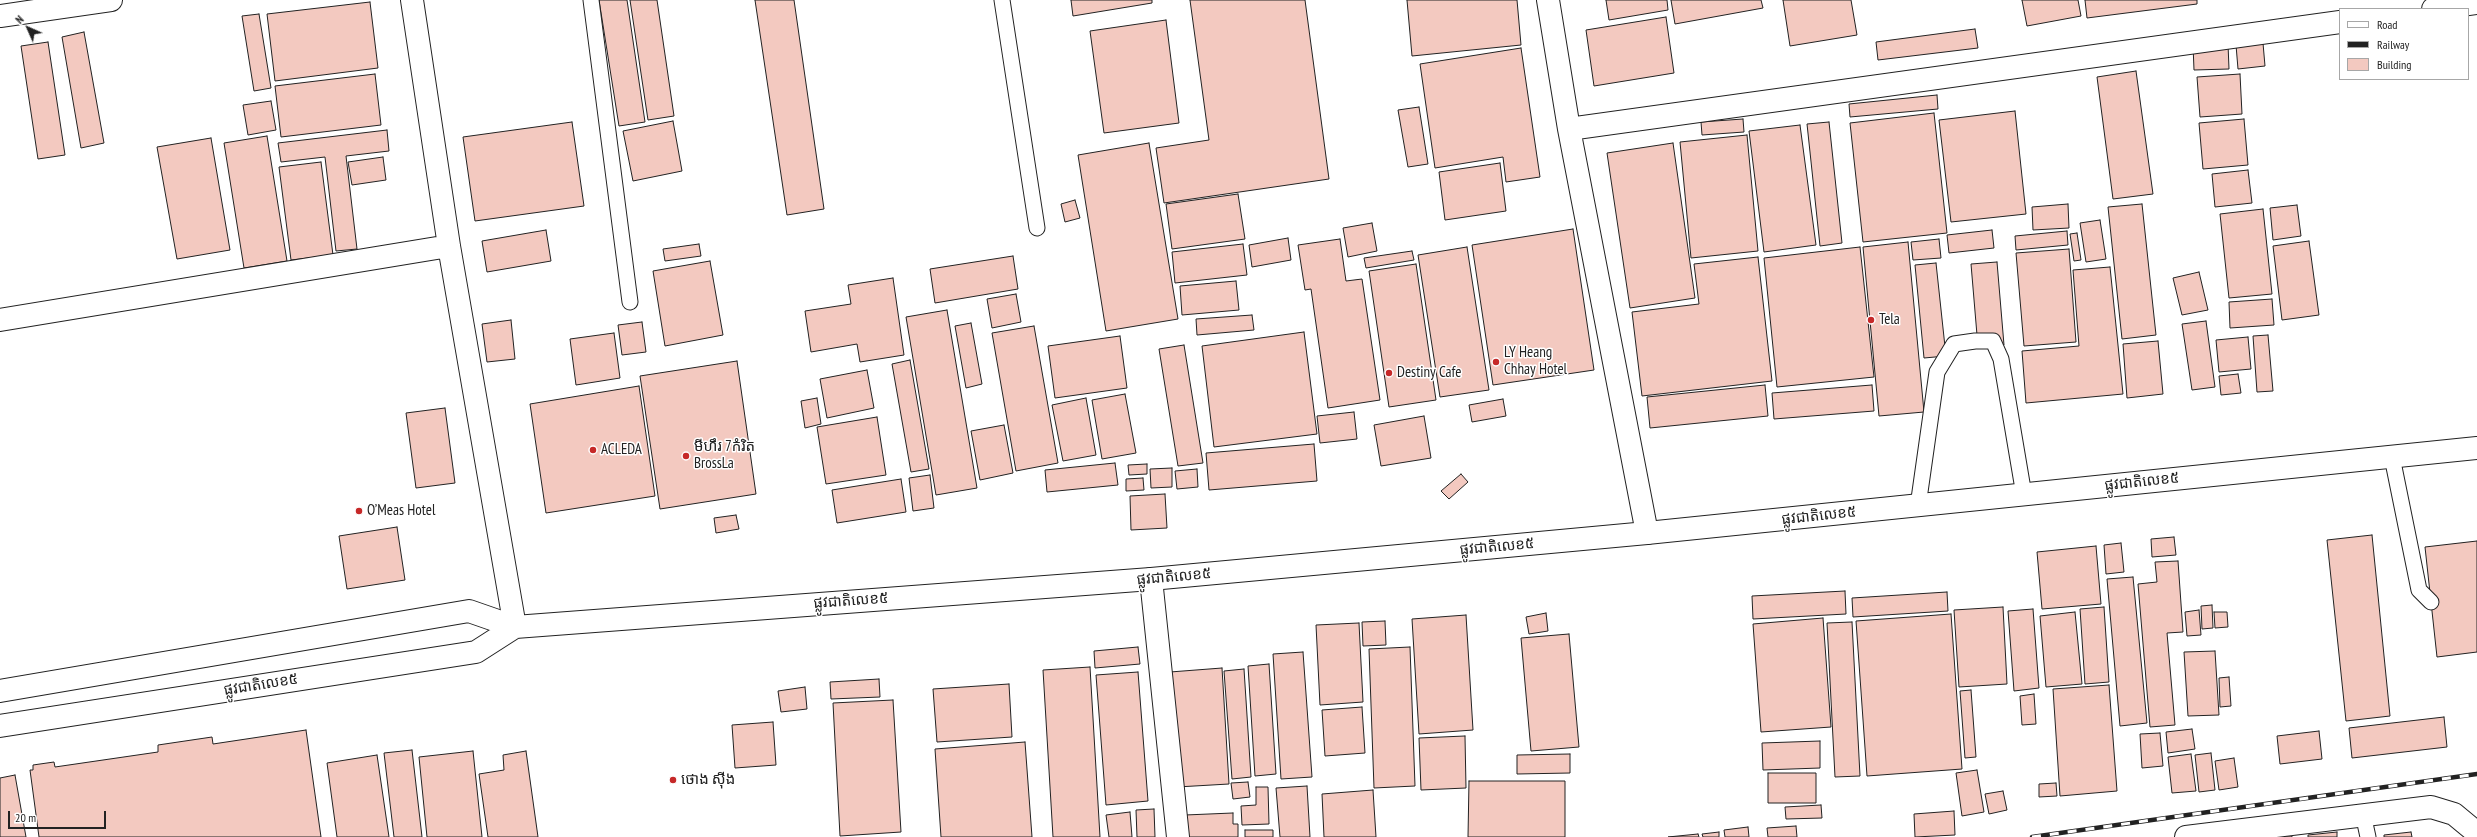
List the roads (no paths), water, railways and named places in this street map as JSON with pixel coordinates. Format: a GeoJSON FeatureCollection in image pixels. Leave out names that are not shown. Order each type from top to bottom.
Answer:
{"type":"FeatureCollection","features":[{"type":"Feature","properties":{"kind":"main road"},"geometry":{"type":"LineString","coordinates":[[0,16],[108,0]]}},
{"type":"Feature","properties":{"kind":"main road"},"geometry":{"type":"LineString","coordinates":[[412,0],[449,246],[515,627]]}},
{"type":"Feature","properties":{"kind":"main road"},"geometry":{"type":"LineString","coordinates":[[1548,0],[1569,128],[1647,533]]}},
{"type":"Feature","properties":{"kind":"main road"},"geometry":{"type":"LineString","coordinates":[[2440,8],[2477,3]]}},
{"type":"Feature","properties":{"kind":"main road"},"geometry":{"type":"LineString","coordinates":[[1569,128],[2339,22]]}},
{"type":"Feature","properties":{"kind":"main road"},"geometry":{"type":"LineString","coordinates":[[0,320],[449,246]]}},
{"type":"Feature","properties":{"kind":"main road","name":"ផ្លូវជាតិលេខ៥"},"geometry":{"type":"LineString","coordinates":[[0,691],[469,611],[515,627],[1151,579],[1647,533],[2477,448]]}},
{"type":"Feature","properties":{"kind":"main road"},"geometry":{"type":"LineString","coordinates":[[1151,579],[1178,837]]}},
{"type":"Feature","properties":{"kind":"main road","name":"ផ្លូវជាតិលេខ៥"},"geometry":{"type":"LineString","coordinates":[[0,726],[476,652],[515,627]]}},
{"type":"Feature","properties":{"kind":"main road"},"geometry":{"type":"LineString","coordinates":[[2186,837],[2363,814],[2431,807],[2454,814],[2477,833]]}},
{"type":"Feature","properties":{"kind":"lane"},"geometry":{"type":"LineString","coordinates":[[591,0],[630,302]]}},
{"type":"Feature","properties":{"kind":"lane"},"geometry":{"type":"LineString","coordinates":[[1002,0],[1037,228]]}},
{"type":"Feature","properties":{"kind":"lane"},"geometry":{"type":"LineString","coordinates":[[1918,506],[1936,372],[1954,344],[1975,341],[1993,341],[2001,359],[2024,495]]}},
{"type":"Feature","properties":{"kind":"lane"},"geometry":{"type":"LineString","coordinates":[[2392,457],[2420,590],[2431,602]]}},
{"type":"Feature","properties":{"kind":"lane"},"geometry":{"type":"LineString","coordinates":[[2363,814],[2368,837]]}},
{"type":"Feature","properties":{"kind":"railway"},"geometry":{"type":"LineString","coordinates":[[2032,837],[2477,774]]}},
{"type":"Feature","properties":{"kind":"place","name":"Tela"},"geometry":{"type":"Point","coordinates":[1871,320]}},
{"type":"Feature","properties":{"kind":"place","name":"LY Heang Chhay Hotel"},"geometry":{"type":"Point","coordinates":[1496,362]}},
{"type":"Feature","properties":{"kind":"place","name":"Destiny Cafe"},"geometry":{"type":"Point","coordinates":[1389,373]}},
{"type":"Feature","properties":{"kind":"place","name":"ACLEDA"},"geometry":{"type":"Point","coordinates":[593,450]}},
{"type":"Feature","properties":{"kind":"place","name":"មីហឹរ 7កំរិត BrossLa"},"geometry":{"type":"Point","coordinates":[686,456]}},
{"type":"Feature","properties":{"kind":"place","name":"O’Meas Hotel"},"geometry":{"type":"Point","coordinates":[359,511]}},
{"type":"Feature","properties":{"kind":"place","name":"ថោង ស៊ីង"},"geometry":{"type":"Point","coordinates":[673,780]}}]}
